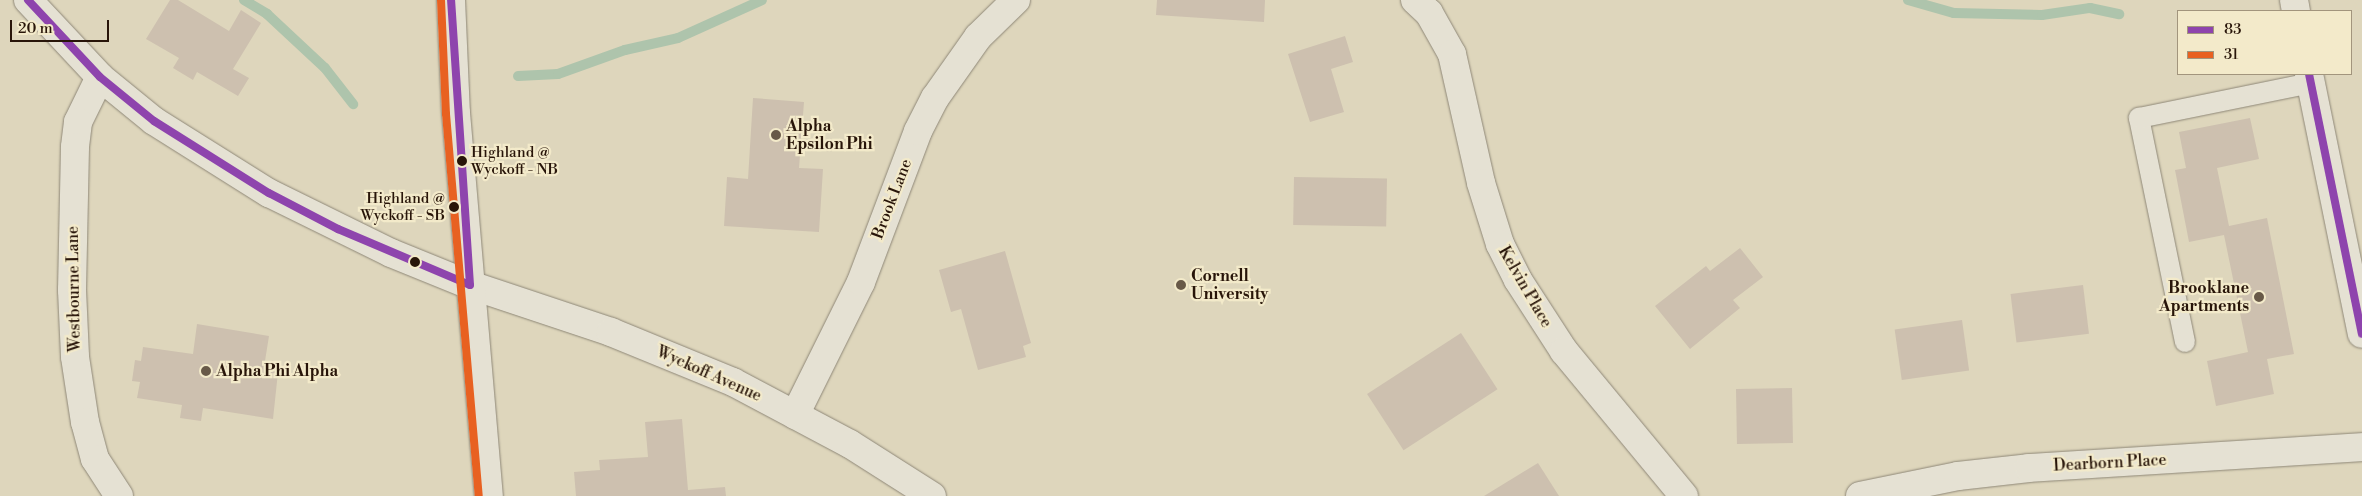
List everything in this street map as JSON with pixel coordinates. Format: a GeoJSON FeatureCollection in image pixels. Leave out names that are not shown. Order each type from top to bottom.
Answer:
{"type":"FeatureCollection","features":[{"type":"Feature","properties":{"kind":"street"},"geometry":{"type":"LineString","coordinates":[[28,0],[100,77]]}},
{"type":"Feature","properties":{"kind":"street"},"geometry":{"type":"LineString","coordinates":[[451,0],[470,285],[489,496]]}},
{"type":"Feature","properties":{"kind":"street","name":"Brook Lane"},"geometry":{"type":"LineString","coordinates":[[794,415],[861,282],[918,131],[935,98],[978,37],[1016,0]]}},
{"type":"Feature","properties":{"kind":"street","name":"Kelvin Place"},"geometry":{"type":"LineString","coordinates":[[1422,6],[1452,54],[1481,183],[1500,244],[1518,280],[1564,351],[1684,496]]}},
{"type":"Feature","properties":{"kind":"street","name":"Wyckoff Avenue"},"geometry":{"type":"LineString","coordinates":[[100,77],[154,121],[242,176],[338,229],[470,285],[611,332],[733,382],[850,444],[932,496]]}},
{"type":"Feature","properties":{"kind":"street","name":"Westbourne Lane"},"geometry":{"type":"LineString","coordinates":[[100,77],[78,122],[75,146],[72,290],[76,357],[85,422],[95,460],[119,496]]}},
{"type":"Feature","properties":{"kind":"street"},"geometry":{"type":"LineString","coordinates":[[2310,78],[2362,334]]}},
{"type":"Feature","properties":{"kind":"street","name":"Dearborn Place"},"geometry":{"type":"LineString","coordinates":[[1860,496],[1958,476],[2029,468],[2362,447]]}},
{"type":"Feature","properties":{"kind":"lane"},"geometry":{"type":"LineString","coordinates":[[2185,342],[2139,118],[2310,78]]}},
{"type":"Feature","properties":{"kind":"building"},"geometry":{"type":"Polygon","coordinates":[[[170,0],[178,0],[229,31],[241,10],[261,23],[233,69],[249,78],[238,96],[197,72],[193,80],[173,68],[179,58],[146,39],[170,0]]]}},
{"type":"Feature","properties":{"kind":"building"},"geometry":{"type":"Polygon","coordinates":[[[1157,0],[1265,0],[1264,22],[1156,15],[1157,0]]]}},
{"type":"Feature","properties":{"kind":"building"},"geometry":{"type":"Polygon","coordinates":[[[1345,36],[1353,62],[1331,69],[1344,112],[1310,122],[1288,54],[1345,36]]]}},
{"type":"Feature","properties":{"kind":"building","name":"Alpha Epsilon Phi"},"geometry":{"type":"Polygon","coordinates":[[[753,98],[804,102],[799,168],[823,169],[819,232],[724,226],[727,177],[748,179],[753,98]]]}},
{"type":"Feature","properties":{"kind":"building","name":"Brooklane Apartments"},"geometry":{"type":"Polygon","coordinates":[[[2250,118],[2259,159],[2217,168],[2229,226],[2267,218],[2294,354],[2267,359],[2274,394],[2216,406],[2207,361],[2248,352],[2224,235],[2189,242],[2175,170],[2186,168],[2179,132],[2250,118]]]}},
{"type":"Feature","properties":{"kind":"building"},"geometry":{"type":"Polygon","coordinates":[[[1294,177],[1387,179],[1386,227],[1293,225],[1294,177]]]}},
{"type":"Feature","properties":{"kind":"building"},"geometry":{"type":"Polygon","coordinates":[[[1740,248],[1763,277],[1733,300],[1740,308],[1690,349],[1655,306],[1706,266],[1710,271],[1740,248]]]}},
{"type":"Feature","properties":{"kind":"building"},"geometry":{"type":"Polygon","coordinates":[[[1005,251],[1031,343],[1023,346],[1026,357],[978,370],[961,309],[951,312],[939,270],[1005,251]]]}},
{"type":"Feature","properties":{"kind":"building"},"geometry":{"type":"Polygon","coordinates":[[[2083,285],[2089,334],[2017,343],[2011,294],[2083,285]]]}},
{"type":"Feature","properties":{"kind":"building"},"geometry":{"type":"Polygon","coordinates":[[[1962,320],[1969,371],[1902,380],[1895,329],[1962,320]]]}},
{"type":"Feature","properties":{"kind":"building","name":"Alpha Phi Alpha"},"geometry":{"type":"Polygon","coordinates":[[[197,324],[269,336],[265,361],[279,363],[273,419],[203,408],[201,421],[180,418],[182,405],[137,398],[140,382],[132,381],[135,360],[141,361],[143,347],[193,354],[197,324]]]}},
{"type":"Feature","properties":{"kind":"building"},"geometry":{"type":"Polygon","coordinates":[[[1461,333],[1497,389],[1404,450],[1367,394],[1461,333]]]}},
{"type":"Feature","properties":{"kind":"building"},"geometry":{"type":"Polygon","coordinates":[[[1792,388],[1793,443],[1737,444],[1736,389],[1792,388]]]}},
{"type":"Feature","properties":{"kind":"building"},"geometry":{"type":"Polygon","coordinates":[[[682,419],[688,490],[725,487],[726,496],[576,496],[574,472],[600,470],[599,460],[648,457],[645,422],[682,419]]]}},
{"type":"Feature","properties":{"kind":"building"},"geometry":{"type":"Polygon","coordinates":[[[1538,463],[1559,496],[1484,496],[1538,463]]]}},
{"type":"Feature","properties":{"kind":"waterway"},"geometry":{"type":"LineString","coordinates":[[244,0],[267,14],[325,68],[353,104]]}},
{"type":"Feature","properties":{"kind":"waterway"},"geometry":{"type":"LineString","coordinates":[[518,76],[558,74],[625,50],[678,38],[762,0]]}},
{"type":"Feature","properties":{"kind":"waterway"},"geometry":{"type":"LineString","coordinates":[[1908,0],[1954,13],[2042,15],[2090,8],[2119,14]]}},
{"type":"Feature","properties":{"kind":"transit line","name":"83"},"geometry":{"type":"LineString","coordinates":[[28,0],[100,77],[154,121],[269,193],[338,229],[470,285],[451,0]]}},
{"type":"Feature","properties":{"kind":"transit line","name":"31"},"geometry":{"type":"LineString","coordinates":[[441,0],[446,114],[479,496]]}},
{"type":"Feature","properties":{"kind":"transit line","name":"83"},"geometry":{"type":"LineString","coordinates":[[2309,75],[2362,334]]}},
{"type":"Feature","properties":{"kind":"place","name":"Alpha Epsilon Phi"},"geometry":{"type":"Point","coordinates":[776,135]}},
{"type":"Feature","properties":{"kind":"place","name":"Highland @ Wyckoff - NB"},"geometry":{"type":"Point","coordinates":[462,161]}},
{"type":"Feature","properties":{"kind":"place","name":"Highland @ Wyckoff - SB"},"geometry":{"type":"Point","coordinates":[454,207]}},
{"type":"Feature","properties":{"kind":"place","name":"Cornell University"},"geometry":{"type":"Point","coordinates":[1181,285]}},
{"type":"Feature","properties":{"kind":"place","name":"Brooklane Apartments"},"geometry":{"type":"Point","coordinates":[2259,297]}},
{"type":"Feature","properties":{"kind":"place","name":"Alpha Phi Alpha"},"geometry":{"type":"Point","coordinates":[206,371]}}]}
